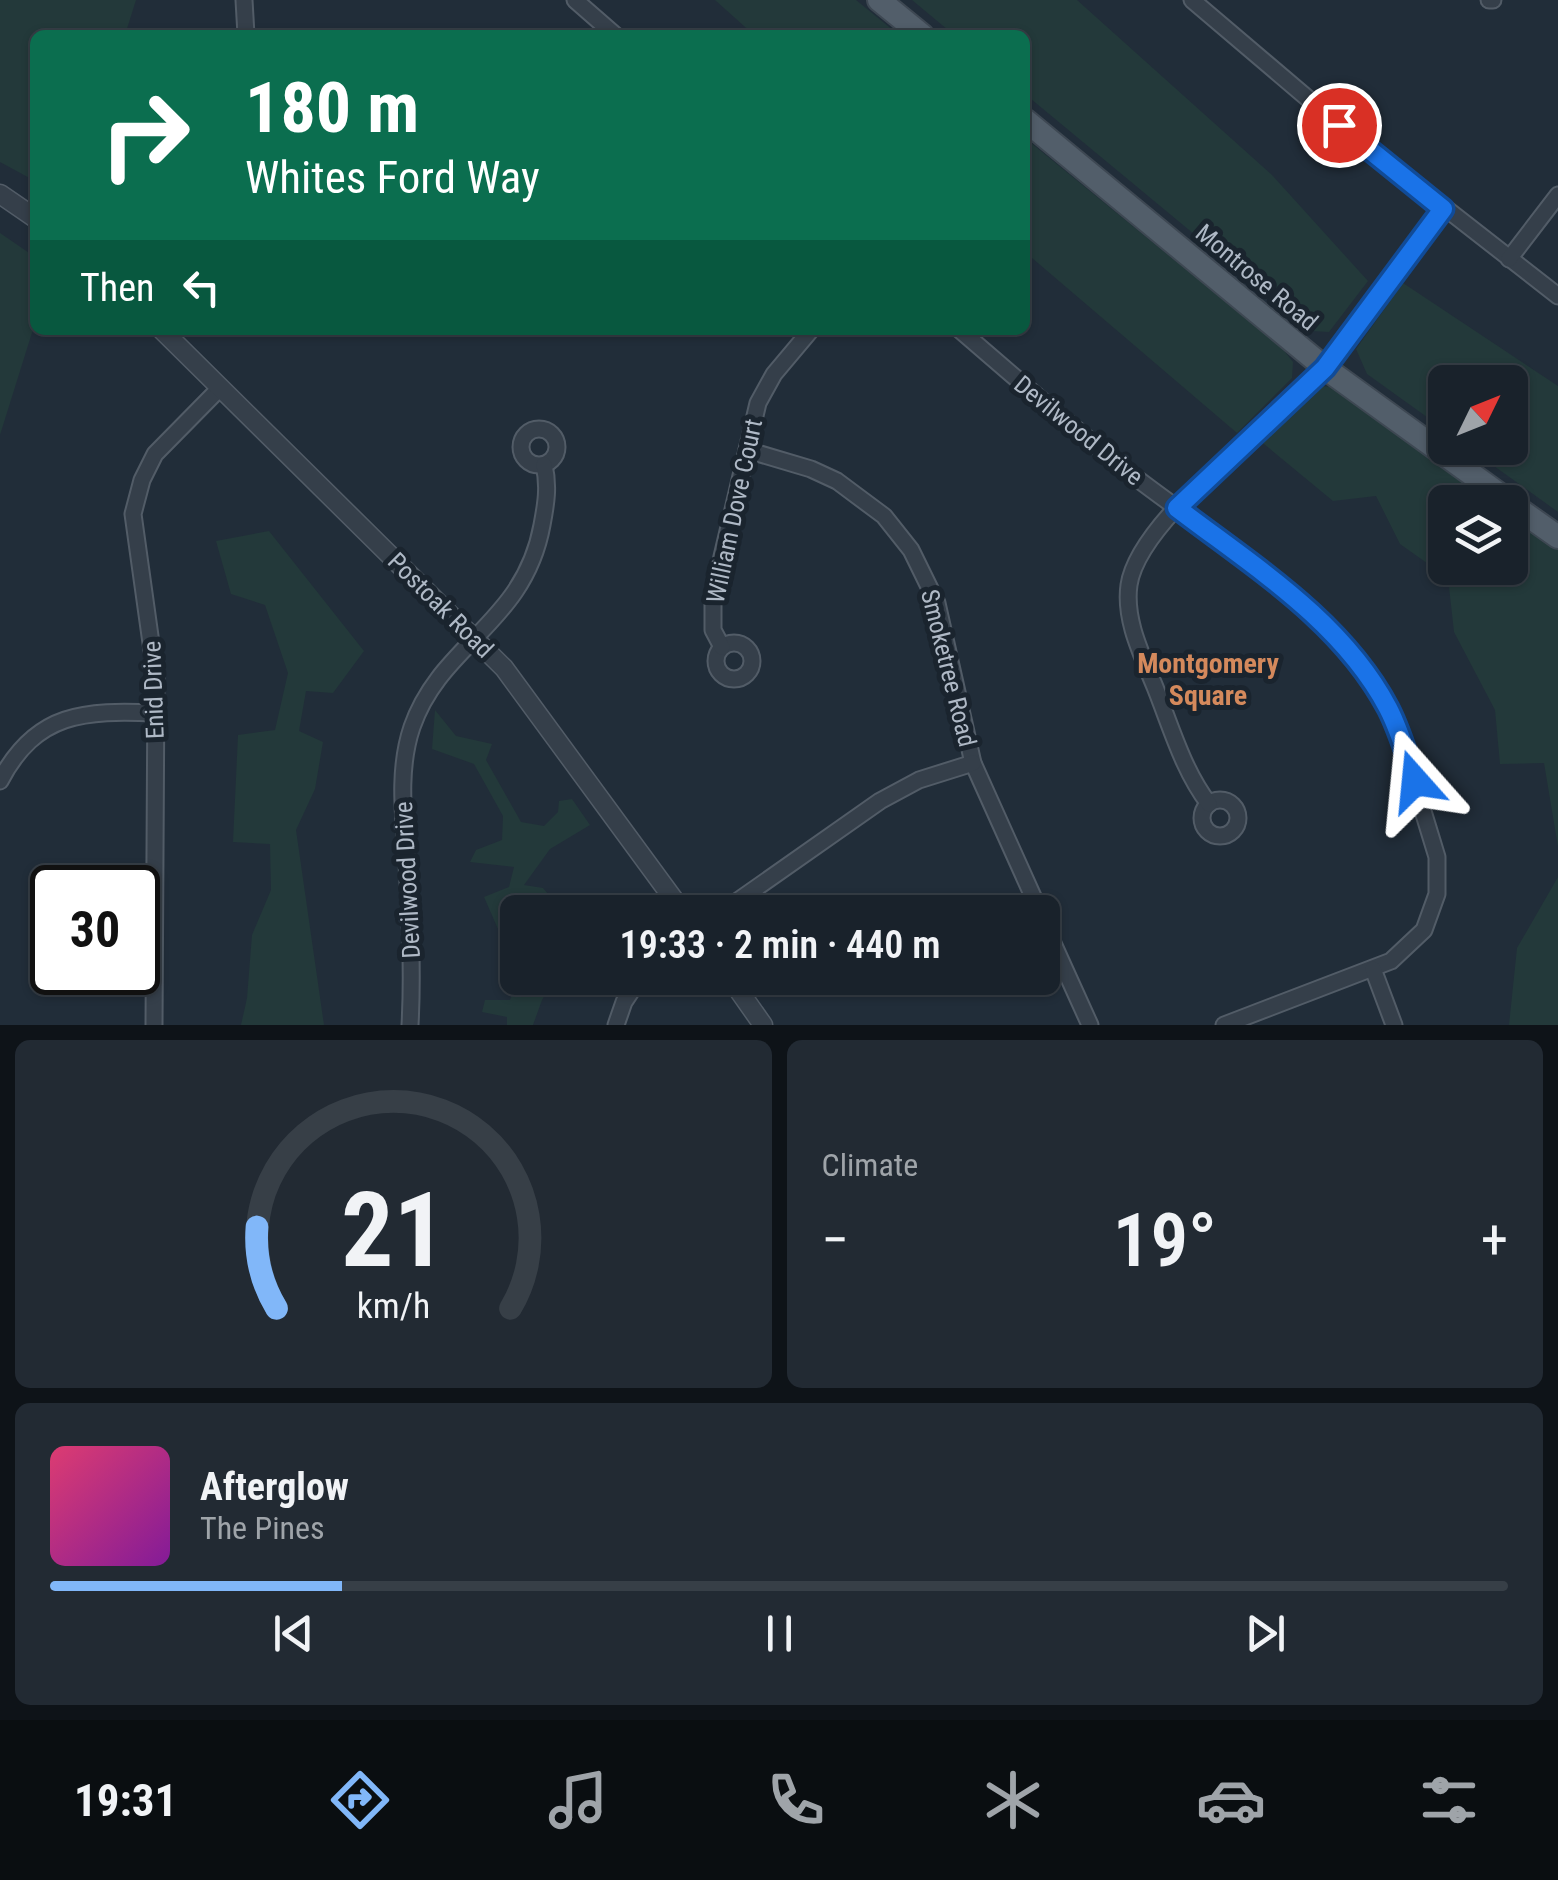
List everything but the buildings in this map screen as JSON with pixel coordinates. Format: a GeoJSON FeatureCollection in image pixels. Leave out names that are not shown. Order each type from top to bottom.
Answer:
{"type":"FeatureCollection","features":[{"type":"Feature","properties":{"kind":"main road"},"geometry":{"type":"LineString","coordinates":[[880,0],[916,30]]}},
{"type":"Feature","properties":{"kind":"main road","name":"Montrose Road"},"geometry":{"type":"LineString","coordinates":[[1030,124],[1325,368],[1487,485]]}},
{"type":"Feature","properties":{"kind":"main road","name":"Montrose Road"},"geometry":{"type":"LineString","coordinates":[[1528,516],[1558,538]]}},
{"type":"Feature","properties":{"kind":"street"},"geometry":{"type":"LineString","coordinates":[[244,0],[246,30]]}},
{"type":"Feature","properties":{"kind":"street"},"geometry":{"type":"LineString","coordinates":[[575,0],[608,30]]}},
{"type":"Feature","properties":{"kind":"street"},"geometry":{"type":"LineString","coordinates":[[1200,2],[1443,209],[1558,296]]}},
{"type":"Feature","properties":{"kind":"street"},"geometry":{"type":"LineString","coordinates":[[0,194],[30,215]]}},
{"type":"Feature","properties":{"kind":"street"},"geometry":{"type":"LineString","coordinates":[[1510,259],[1558,195]]}},
{"type":"Feature","properties":{"kind":"street"},"geometry":{"type":"LineString","coordinates":[[1209,804],[1194,784],[1138,644],[1129,612],[1128,586],[1136,559],[1160,524],[1325,368],[1443,209]]}},
{"type":"Feature","properties":{"kind":"street","name":"Postoak Road"},"geometry":{"type":"LineString","coordinates":[[167,335],[476,638],[525,692],[671,895]]}},
{"type":"Feature","properties":{"kind":"street","name":"William Dove Court"},"geometry":{"type":"LineString","coordinates":[[722,648],[713,630],[713,595],[762,393],[807,335]]}},
{"type":"Feature","properties":{"kind":"street","name":"Devilwood Drive"},"geometry":{"type":"LineString","coordinates":[[966,335],[1085,436],[1330,630],[1370,680],[1397,726],[1433,842],[1439,876],[1428,922],[1418,938],[1392,961],[1224,1025]]}},
{"type":"Feature","properties":{"kind":"street","name":"Enid Drive"},"geometry":{"type":"LineString","coordinates":[[154,1025],[156,713],[153,645],[133,514],[142,480],[155,454],[220,388]]}},
{"type":"Feature","properties":{"kind":"street","name":"Smoketree Road"},"geometry":{"type":"LineString","coordinates":[[747,450],[837,481],[884,516],[911,550],[936,603],[973,763],[1032,895]]}},
{"type":"Feature","properties":{"kind":"street","name":"Devilwood Drive"},"geometry":{"type":"LineString","coordinates":[[410,1025],[404,759],[412,725],[428,694],[517,593],[533,561],[547,494],[544,464]]}},
{"type":"Feature","properties":{"kind":"street"},"geometry":{"type":"LineString","coordinates":[[0,781],[20,748],[38,732],[70,717],[107,711],[156,713]]}},
{"type":"Feature","properties":{"kind":"street"},"geometry":{"type":"LineString","coordinates":[[746,895],[880,801],[919,780],[973,763]]}},
{"type":"Feature","properties":{"kind":"street","name":"Smoketree Road"},"geometry":{"type":"LineString","coordinates":[[1060,958],[1090,1025]]}},
{"type":"Feature","properties":{"kind":"street"},"geometry":{"type":"LineString","coordinates":[[1373,969],[1394,1025]]}},
{"type":"Feature","properties":{"kind":"street"},"geometry":{"type":"LineString","coordinates":[[616,1025],[629,995]]}},
{"type":"Feature","properties":{"kind":"street"},"geometry":{"type":"LineString","coordinates":[[742,995],[764,1025]]}},
{"type":"Feature","properties":{"kind":"green space"},"geometry":{"type":"Polygon","coordinates":[[[0,0],[136,0],[127,30],[30,30],[30,178],[0,162],[0,0]]]}},
{"type":"Feature","properties":{"kind":"green space"},"geometry":{"type":"Polygon","coordinates":[[[715,0],[856,0],[893,30],[748,30],[715,0]]]}},
{"type":"Feature","properties":{"kind":"green space"},"geometry":{"type":"Polygon","coordinates":[[[912,0],[1077,0],[1272,175],[1368,281],[1329,332],[1311,331],[1030,98],[1030,30],[948,30],[912,0]]]}},
{"type":"Feature","properties":{"kind":"green space"},"geometry":{"type":"Polygon","coordinates":[[[1030,142],[1282,348],[1293,362],[1292,378],[1237,433],[1030,256],[1030,142]]]}},
{"type":"Feature","properties":{"kind":"green space"},"geometry":{"type":"Polygon","coordinates":[[[0,233],[30,254],[31,335],[0,435],[0,233]]]}},
{"type":"Feature","properties":{"kind":"green space"},"geometry":{"type":"Polygon","coordinates":[[[1403,283],[1526,365],[1428,365],[1428,418],[1367,374],[1356,349],[1403,283]]]}},
{"type":"Feature","properties":{"kind":"green space"},"geometry":{"type":"Polygon","coordinates":[[[1528,366],[1558,386],[1558,512],[1528,490],[1528,485],[1520,485],[1493,465],[1528,465],[1528,366]]]}},
{"type":"Feature","properties":{"kind":"green space"},"geometry":{"type":"Polygon","coordinates":[[[1316,386],[1336,387],[1428,454],[1428,465],[1443,465],[1471,485],[1428,485],[1428,564],[1400,544],[1376,496],[1333,501],[1258,439],[1316,386]]]}},
{"type":"Feature","properties":{"kind":"green space"},"geometry":{"type":"Polygon","coordinates":[[[1528,528],[1558,550],[1558,847],[1544,763],[1500,764],[1495,710],[1454,632],[1449,585],[1528,585],[1528,528]]]}},
{"type":"Feature","properties":{"kind":"green space"},"geometry":{"type":"Polygon","coordinates":[[[269,531],[364,651],[333,693],[306,691],[299,731],[323,742],[315,789],[296,830],[324,1025],[241,1025],[252,935],[271,890],[270,844],[233,842],[238,735],[275,730],[288,673],[265,605],[231,594],[216,541],[269,531]]]}},
{"type":"Feature","properties":{"kind":"green space"},"geometry":{"type":"Polygon","coordinates":[[[435,710],[456,736],[492,744],[486,760],[521,822],[544,826],[558,812],[559,801],[572,799],[590,825],[550,849],[524,885],[543,888],[549,895],[500,895],[500,928],[484,897],[509,887],[514,867],[470,862],[476,850],[502,840],[503,816],[474,764],[432,749],[435,710]]]}},
{"type":"Feature","properties":{"kind":"green space"},"geometry":{"type":"Polygon","coordinates":[[[1558,877],[1558,1025],[1509,1025],[1517,948],[1558,877]]]}},
{"type":"Feature","properties":{"kind":"green space"},"geometry":{"type":"Polygon","coordinates":[[[512,995],[545,995],[533,1025],[507,1025],[507,1017],[482,1012],[485,1000],[510,1000],[512,995]]]}},
{"type":"Feature","properties":{"kind":"district","name":"Montgomery Square"},"geometry":{"type":"Point","coordinates":[1208,679]}},
{"type":"Feature","properties":{"kind":"route"},"geometry":{"type":"LineString","coordinates":[[1339,125],[1443,209],[1325,368],[1177,508],[1330,630],[1387,706],[1415,781]]}}]}
